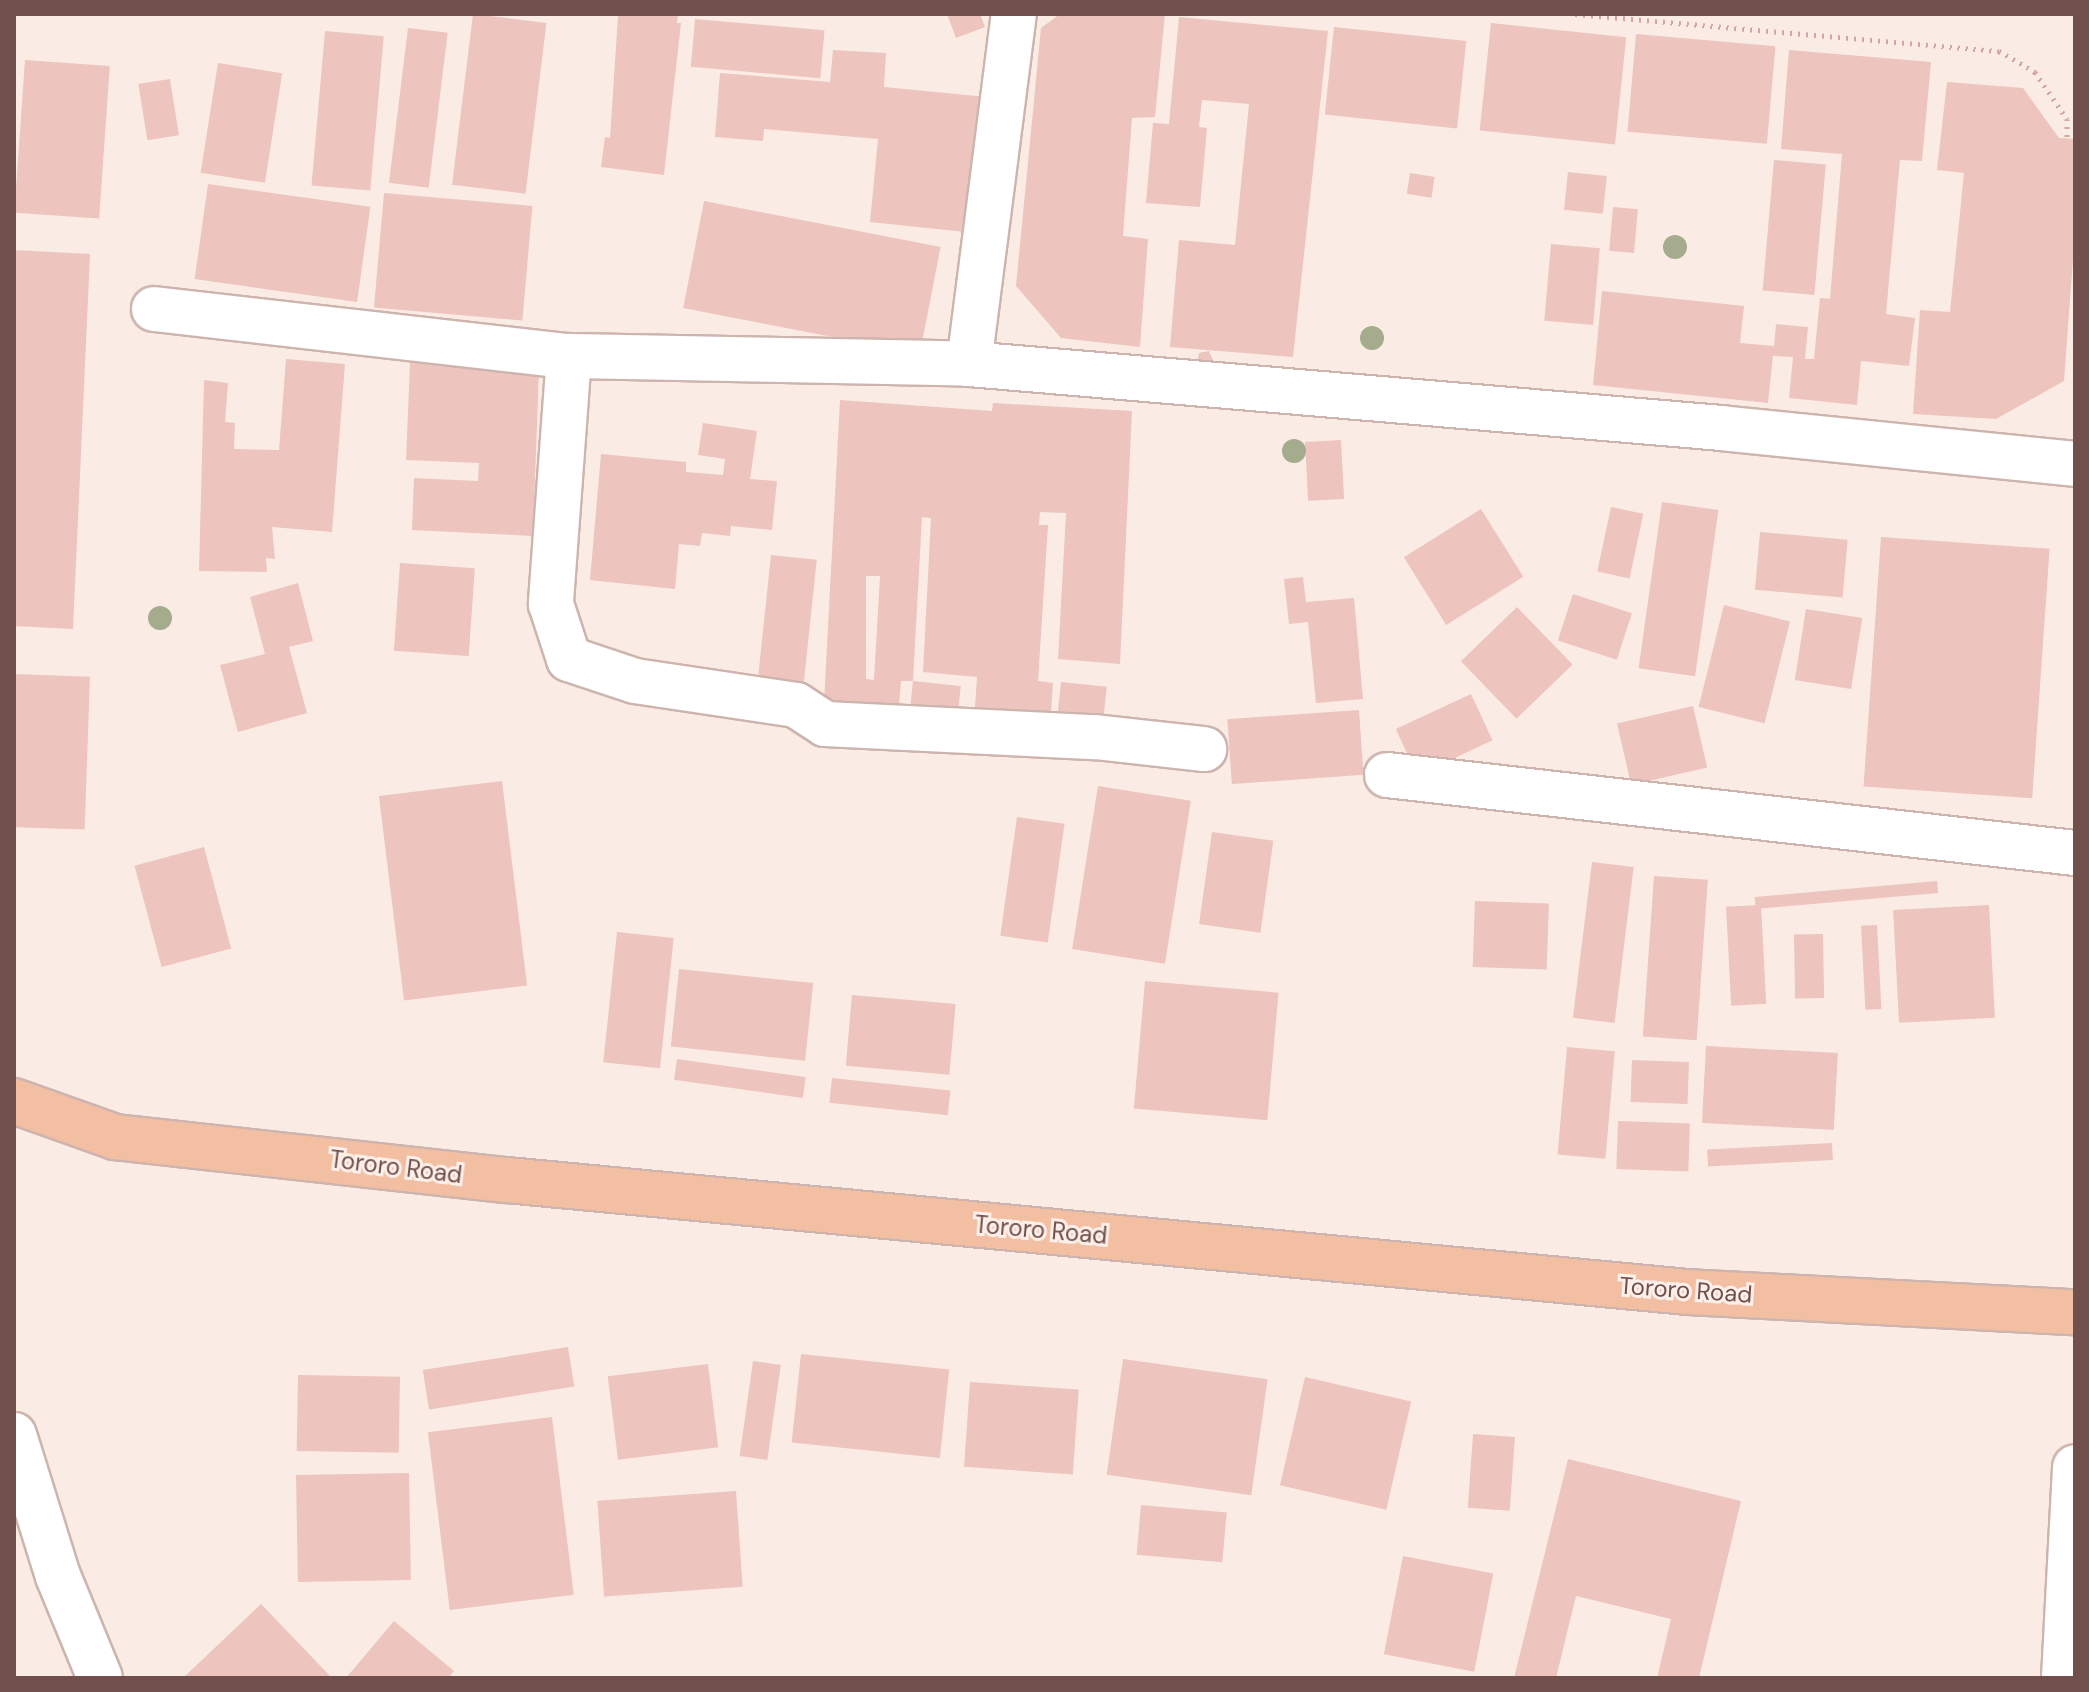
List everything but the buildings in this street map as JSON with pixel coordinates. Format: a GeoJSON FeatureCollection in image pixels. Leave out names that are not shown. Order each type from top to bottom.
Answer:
{"type":"FeatureCollection","features":[{"type":"Feature","properties":{"kind":"main road","name":"Tororo Road"},"geometry":{"type":"LineString","coordinates":[[14,1101],[115,1137],[522,1181],[1687,1292],[2075,1312]]}},
{"type":"Feature","properties":{"kind":"street"},"geometry":{"type":"LineString","coordinates":[[969,364],[1014,14]]}},
{"type":"Feature","properties":{"kind":"street"},"geometry":{"type":"LineString","coordinates":[[154,309],[569,356],[969,364],[1721,428],[2075,464]]}},
{"type":"Feature","properties":{"kind":"street"},"geometry":{"type":"LineString","coordinates":[[569,356],[551,604],[569,659],[635,681],[796,705],[825,724],[1095,737],[1204,749]]}},
{"type":"Feature","properties":{"kind":"street"},"geometry":{"type":"LineString","coordinates":[[1387,775],[2075,853]]}},
{"type":"Feature","properties":{"kind":"street"},"geometry":{"type":"LineString","coordinates":[[14,1435],[58,1576],[100,1678]]}},
{"type":"Feature","properties":{"kind":"street"},"geometry":{"type":"LineString","coordinates":[[2064,1678],[2075,1467]]}},
{"type":"Feature","properties":{"kind":"path"},"geometry":{"type":"LineString","coordinates":[[1575,14],[1999,51],[2035,72],[2067,119],[2067,138]]}}]}
